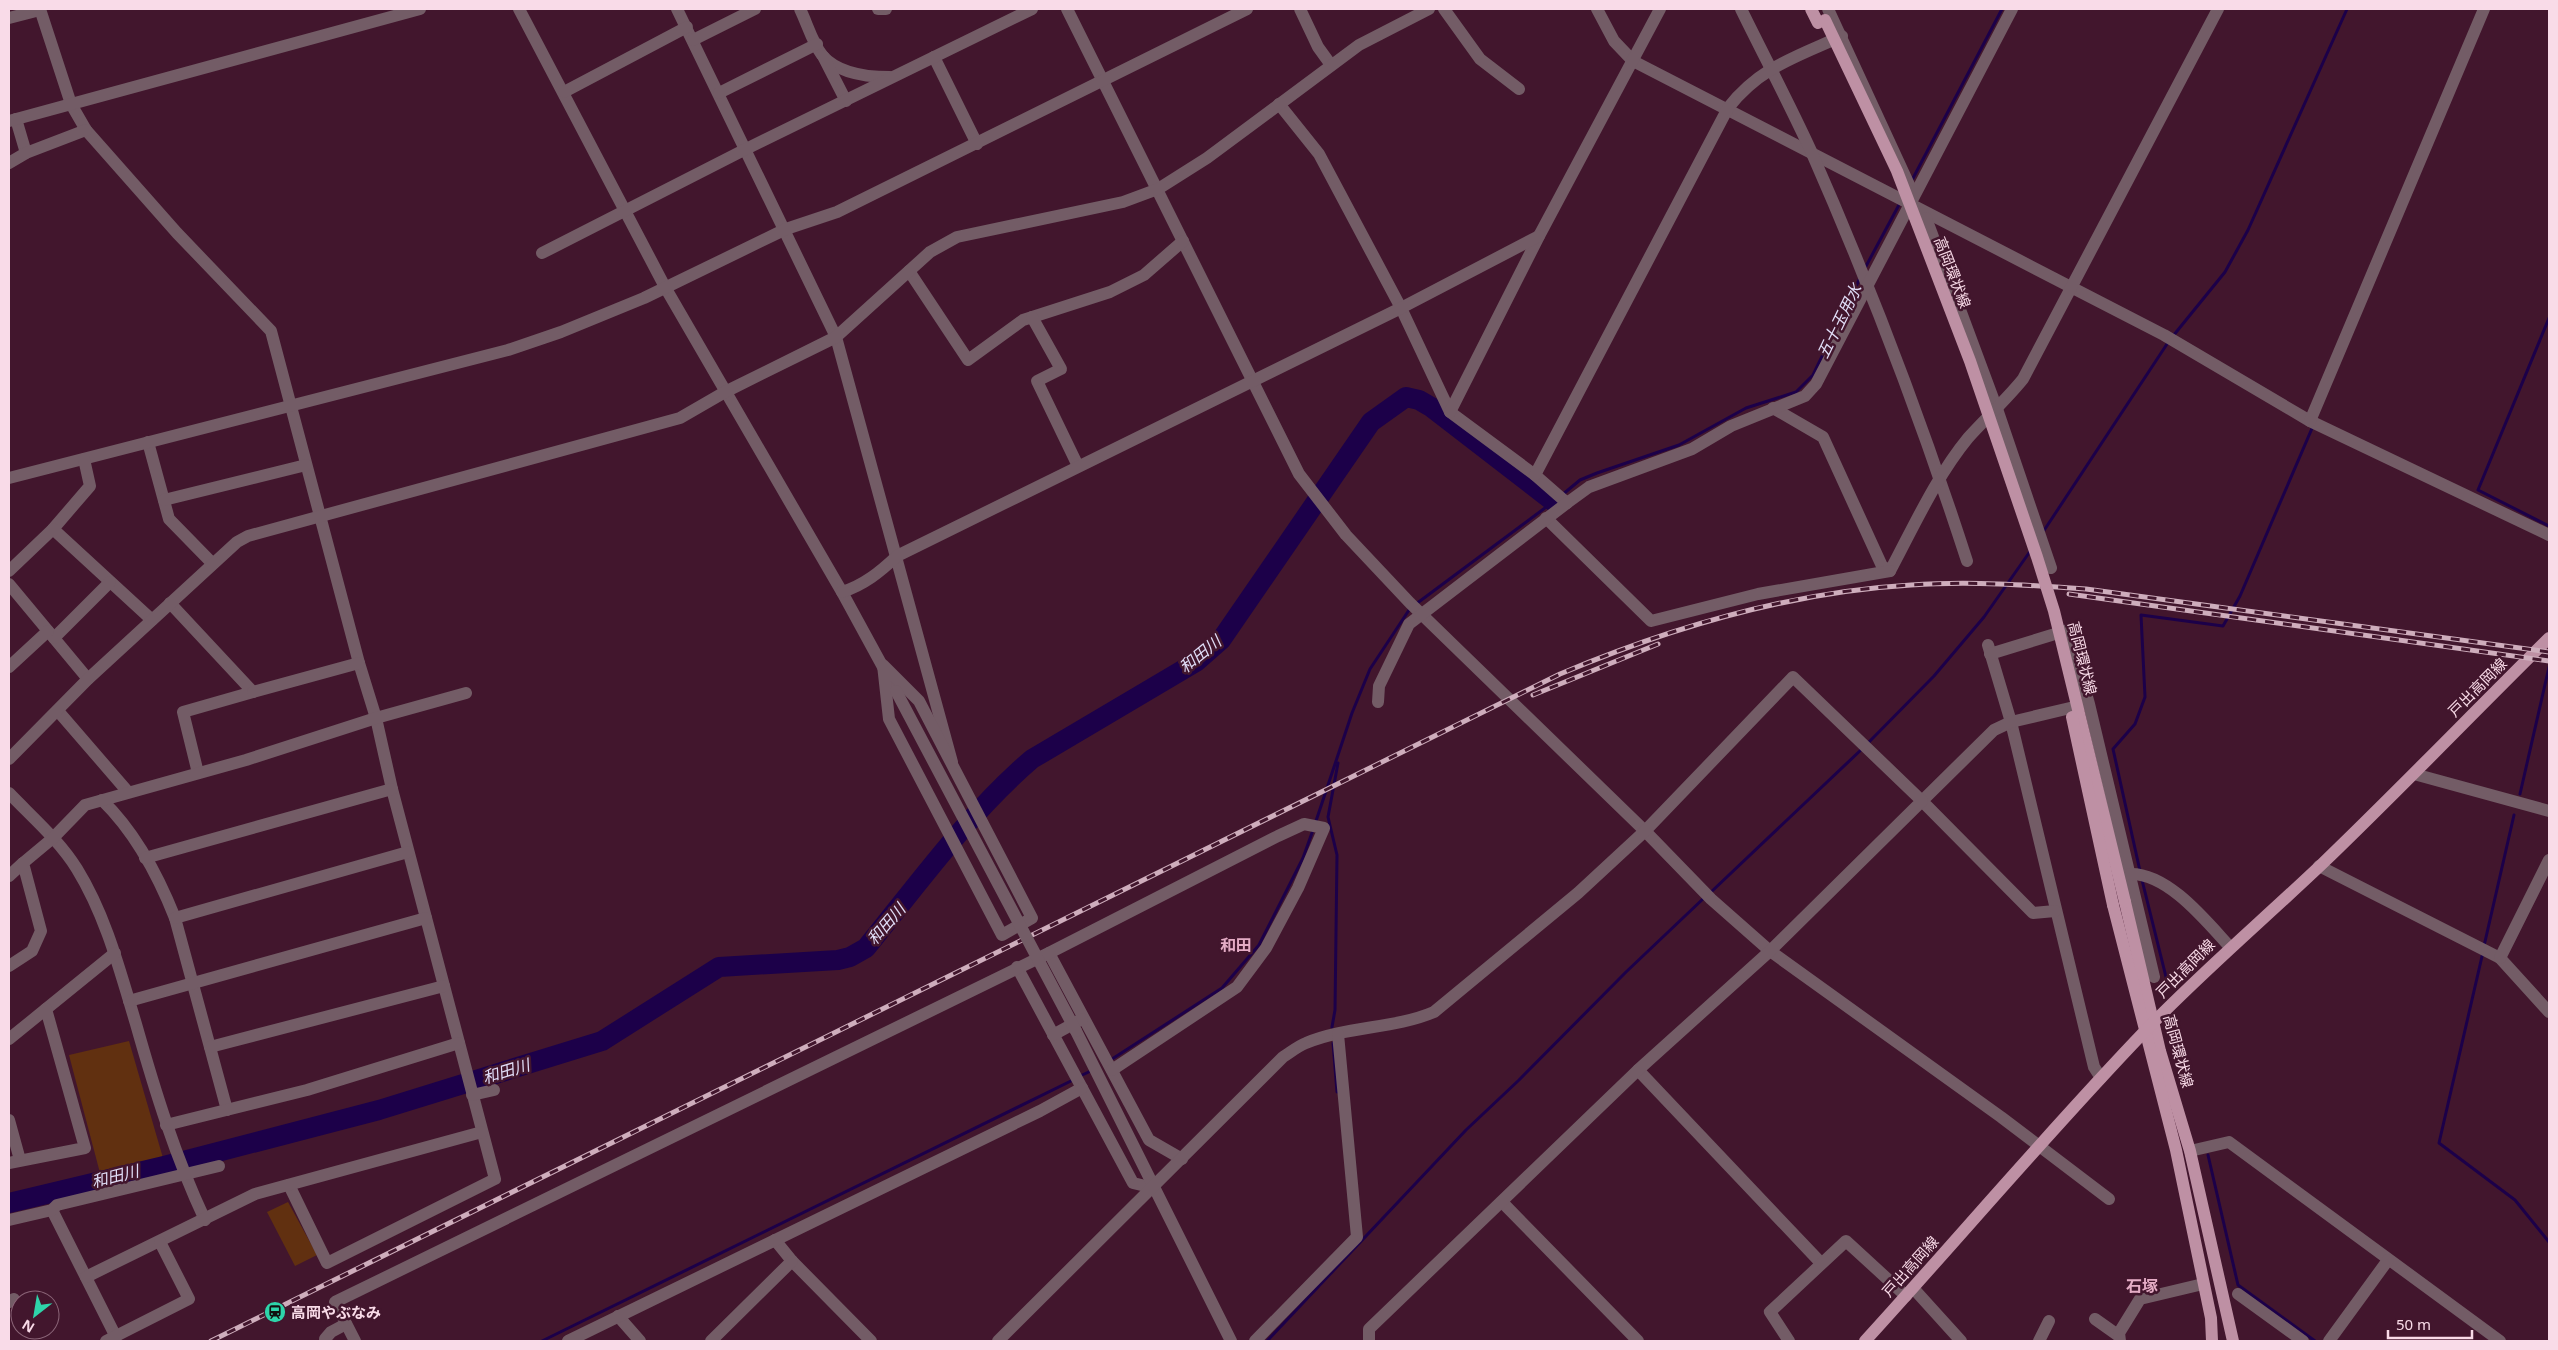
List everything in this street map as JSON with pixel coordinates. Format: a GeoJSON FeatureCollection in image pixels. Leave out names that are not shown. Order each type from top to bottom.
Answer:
{"type":"FeatureCollection","features":[{"type":"Feature","properties":{"kind":"main road","name":"高岡環状線"},"geometry":{"type":"LineString","coordinates":[[1811,9],[1823,15],[1897,171],[1970,361],[2054,611],[2119,904],[2150,1026],[2211,1318],[2212,1341]]}},
{"type":"Feature","properties":{"kind":"main road","name":"戸出高岡線"},"geometry":{"type":"LineString","coordinates":[[1865,1341],[2037,1147],[2150,1026],[2230,947],[2319,866],[2414,774],[2549,638]]}},
{"type":"Feature","properties":{"kind":"main road","name":"高岡環状線"},"geometry":{"type":"LineString","coordinates":[[2150,1026],[2190,1151],[2233,1341]]}},
{"type":"Feature","properties":{"kind":"street"},"geometry":{"type":"LineString","coordinates":[[26,153],[13,120],[420,9]]}},
{"type":"Feature","properties":{"kind":"street"},"geometry":{"type":"LineString","coordinates":[[519,9],[666,287],[883,665],[1076,1031],[1231,1341]]}},
{"type":"Feature","properties":{"kind":"street"},"geometry":{"type":"LineString","coordinates":[[677,9],[786,229],[836,337],[952,762]]}},
{"type":"Feature","properties":{"kind":"street"},"geometry":{"type":"LineString","coordinates":[[694,40],[742,12],[755,9]]}},
{"type":"Feature","properties":{"kind":"street"},"geometry":{"type":"LineString","coordinates":[[800,9],[846,101]]}},
{"type":"Feature","properties":{"kind":"street"},"geometry":{"type":"LineString","coordinates":[[878,9],[886,9]]}},
{"type":"Feature","properties":{"kind":"street"},"geometry":{"type":"LineString","coordinates":[[542,253],[746,149],[1032,9]]}},
{"type":"Feature","properties":{"kind":"street"},"geometry":{"type":"LineString","coordinates":[[1067,9],[1103,78],[1298,474],[1346,535],[1416,609],[1707,895],[1770,950],[2109,1199]]}},
{"type":"Feature","properties":{"kind":"street"},"geometry":{"type":"LineString","coordinates":[[9,478],[508,350],[561,332],[644,298],[786,229],[837,212],[977,144],[1103,78],[1247,9]]}},
{"type":"Feature","properties":{"kind":"street"},"geometry":{"type":"LineString","coordinates":[[1300,9],[1318,47],[1331,65]]}},
{"type":"Feature","properties":{"kind":"street"},"geometry":{"type":"LineString","coordinates":[[9,759],[58,711],[88,678],[212,563],[237,542],[248,536],[680,418],[725,392],[836,337],[930,252],[957,238],[1123,202],[1158,189],[1207,158],[1359,45],[1429,9]]}},
{"type":"Feature","properties":{"kind":"street"},"geometry":{"type":"LineString","coordinates":[[1444,9],[1480,60],[1520,90]]}},
{"type":"Feature","properties":{"kind":"street"},"geometry":{"type":"LineString","coordinates":[[1597,9],[1614,41],[1633,61],[1810,150],[2164,335],[2310,421],[2549,535]]}},
{"type":"Feature","properties":{"kind":"street"},"geometry":{"type":"LineString","coordinates":[[1450,412],[1539,236],[1660,9]]}},
{"type":"Feature","properties":{"kind":"street"},"geometry":{"type":"LineString","coordinates":[[1741,9],[1810,150],[1868,284],[1940,478],[1967,561]]}},
{"type":"Feature","properties":{"kind":"street"},"geometry":{"type":"LineString","coordinates":[[1378,702],[1379,686],[1416,609],[1546,518],[1561,498],[1692,449],[1731,426],[1805,396],[1816,384],[2012,9]]}},
{"type":"Feature","properties":{"kind":"street"},"geometry":{"type":"LineString","coordinates":[[1890,571],[1940,478],[1968,439],[2023,378],[2218,9]]}},
{"type":"Feature","properties":{"kind":"street"},"geometry":{"type":"LineString","coordinates":[[2310,421],[2484,9]]}},
{"type":"Feature","properties":{"kind":"street"},"geometry":{"type":"LineString","coordinates":[[9,18],[40,10],[71,104],[86,130],[177,233],[271,331],[358,663],[376,718],[408,852],[496,1179],[328,1262],[289,1185]]}},
{"type":"Feature","properties":{"kind":"street"},"geometry":{"type":"LineString","coordinates":[[1823,15],[1842,36],[1911,189]]}},
{"type":"Feature","properties":{"kind":"street"},"geometry":{"type":"LineString","coordinates":[[564,92],[687,27]]}},
{"type":"Feature","properties":{"kind":"street"},"geometry":{"type":"LineString","coordinates":[[1535,475],[1728,108],[1743,89],[1770,69],[1842,36]]}},
{"type":"Feature","properties":{"kind":"street"},"geometry":{"type":"LineString","coordinates":[[820,49],[843,70],[867,77],[895,77]]}},
{"type":"Feature","properties":{"kind":"street"},"geometry":{"type":"LineString","coordinates":[[719,93],[820,49]]}},
{"type":"Feature","properties":{"kind":"street"},"geometry":{"type":"LineString","coordinates":[[934,57],[977,144]]}},
{"type":"Feature","properties":{"kind":"street"},"geometry":{"type":"LineString","coordinates":[[1279,104],[1319,154],[1401,308],[1450,412],[1535,475],[1561,498]]}},
{"type":"Feature","properties":{"kind":"street"},"geometry":{"type":"LineString","coordinates":[[9,163],[26,153],[86,130]]}},
{"type":"Feature","properties":{"kind":"street"},"geometry":{"type":"LineString","coordinates":[[1926,218],[1997,409],[2051,568]]}},
{"type":"Feature","properties":{"kind":"street"},"geometry":{"type":"LineString","coordinates":[[842,592],[857,587],[881,571],[897,556],[1251,380],[1401,308],[1539,236]]}},
{"type":"Feature","properties":{"kind":"street"},"geometry":{"type":"LineString","coordinates":[[909,271],[968,360],[1023,320],[1110,292],[1144,275],[1183,240]]}},
{"type":"Feature","properties":{"kind":"street"},"geometry":{"type":"LineString","coordinates":[[1032,317],[1061,369],[1037,381],[1078,466]]}},
{"type":"Feature","properties":{"kind":"street"},"geometry":{"type":"LineString","coordinates":[[1773,408],[1823,436],[1882,566],[1890,571]]}},
{"type":"Feature","properties":{"kind":"street"},"geometry":{"type":"LineString","coordinates":[[148,442],[169,519],[212,563]]}},
{"type":"Feature","properties":{"kind":"street"},"geometry":{"type":"LineString","coordinates":[[9,571],[53,529],[90,486],[84,458]]}},
{"type":"Feature","properties":{"kind":"street"},"geometry":{"type":"LineString","coordinates":[[164,500],[306,465]]}},
{"type":"Feature","properties":{"kind":"street"},"geometry":{"type":"LineString","coordinates":[[1546,518],[1651,621],[1758,594],[1890,571]]}},
{"type":"Feature","properties":{"kind":"street"},"geometry":{"type":"LineString","coordinates":[[53,529],[152,620]]}},
{"type":"Feature","properties":{"kind":"street"},"geometry":{"type":"LineString","coordinates":[[9,667],[51,634],[110,582]]}},
{"type":"Feature","properties":{"kind":"street"},"geometry":{"type":"LineString","coordinates":[[9,584],[88,678]]}},
{"type":"Feature","properties":{"kind":"street"},"geometry":{"type":"LineString","coordinates":[[170,603],[253,692]]}},
{"type":"Feature","properties":{"kind":"street"},"geometry":{"type":"LineString","coordinates":[[2101,1078],[2094,1068],[2011,722],[1989,650],[2068,630],[2089,704],[2154,977]]}},
{"type":"Feature","properties":{"kind":"street"},"geometry":{"type":"LineString","coordinates":[[198,773],[183,712],[358,663]]}},
{"type":"Feature","properties":{"kind":"street"},"geometry":{"type":"LineString","coordinates":[[883,665],[919,700],[1032,918],[1002,935],[890,719],[883,665]]}},
{"type":"Feature","properties":{"kind":"street"},"geometry":{"type":"LineString","coordinates":[[998,1341],[1154,1188],[1283,1057],[1306,1043],[1338,1034],[1412,1021],[1434,1012],[1578,893],[1644,831],[1793,677],[1922,801],[2033,913],[2055,911]]}},
{"type":"Feature","properties":{"kind":"street"},"geometry":{"type":"LineString","coordinates":[[9,876],[53,838],[85,805],[246,760],[376,718],[466,693]]}},
{"type":"Feature","properties":{"kind":"street"},"geometry":{"type":"LineString","coordinates":[[1370,1341],[1369,1329],[1638,1070],[1770,950],[1994,730],[2011,722],[2089,704]]}},
{"type":"Feature","properties":{"kind":"street"},"geometry":{"type":"LineString","coordinates":[[58,711],[128,792]]}},
{"type":"Feature","properties":{"kind":"street"},"geometry":{"type":"LineString","coordinates":[[2414,774],[2549,811]]}},
{"type":"Feature","properties":{"kind":"street"},"geometry":{"type":"LineString","coordinates":[[145,858],[392,789]]}},
{"type":"Feature","properties":{"kind":"street"},"geometry":{"type":"LineString","coordinates":[[9,793],[53,838],[76,867],[91,894],[114,954],[166,1125],[205,1220]]}},
{"type":"Feature","properties":{"kind":"street"},"geometry":{"type":"LineString","coordinates":[[102,800],[128,830],[158,879],[175,918],[227,1110]]}},
{"type":"Feature","properties":{"kind":"street"},"geometry":{"type":"LineString","coordinates":[[354,1341],[335,1302],[1049,953],[1304,824],[1324,828],[1298,888],[1266,948],[1237,987],[1112,1069]]}},
{"type":"Feature","properties":{"kind":"street"},"geometry":{"type":"LineString","coordinates":[[175,918],[408,852]]}},
{"type":"Feature","properties":{"kind":"street"},"geometry":{"type":"LineString","coordinates":[[2500,958],[2549,860]]}},
{"type":"Feature","properties":{"kind":"street"},"geometry":{"type":"LineString","coordinates":[[9,966],[32,951],[41,931],[24,863]]}},
{"type":"Feature","properties":{"kind":"street"},"geometry":{"type":"LineString","coordinates":[[2319,866],[2500,958],[2549,1012]]}},
{"type":"Feature","properties":{"kind":"street"},"geometry":{"type":"LineString","coordinates":[[2130,874],[2147,876],[2173,889],[2230,947]]}},
{"type":"Feature","properties":{"kind":"street"},"geometry":{"type":"LineString","coordinates":[[129,1001],[426,918]]}},
{"type":"Feature","properties":{"kind":"street"},"geometry":{"type":"LineString","coordinates":[[1049,953],[1148,1140],[1182,1158]]}},
{"type":"Feature","properties":{"kind":"street"},"geometry":{"type":"LineString","coordinates":[[9,1040],[114,954]]}},
{"type":"Feature","properties":{"kind":"street"},"geometry":{"type":"LineString","coordinates":[[1017,967],[1133,1183],[1154,1188]]}},
{"type":"Feature","properties":{"kind":"street"},"geometry":{"type":"LineString","coordinates":[[210,1047],[444,986]]}},
{"type":"Feature","properties":{"kind":"street"},"geometry":{"type":"LineString","coordinates":[[9,1120],[14,1162],[85,1148],[46,1009]]}},
{"type":"Feature","properties":{"kind":"street"},"geometry":{"type":"LineString","coordinates":[[1053,1035],[1085,1018]]}},
{"type":"Feature","properties":{"kind":"street"},"geometry":{"type":"LineString","coordinates":[[1255,1341],[1357,1237],[1338,1034]]}},
{"type":"Feature","properties":{"kind":"street"},"geometry":{"type":"LineString","coordinates":[[166,1125],[307,1090],[458,1043]]}},
{"type":"Feature","properties":{"kind":"street"},"geometry":{"type":"LineString","coordinates":[[1638,1070],[1821,1263]]}},
{"type":"Feature","properties":{"kind":"street"},"geometry":{"type":"LineString","coordinates":[[568,1341],[1040,1111],[1081,1086]]}},
{"type":"Feature","properties":{"kind":"street"},"geometry":{"type":"LineString","coordinates":[[472,1094],[494,1090]]}},
{"type":"Feature","properties":{"kind":"street"},"geometry":{"type":"LineString","coordinates":[[86,1277],[255,1194],[482,1132]]}},
{"type":"Feature","properties":{"kind":"street"},"geometry":{"type":"LineString","coordinates":[[2190,1151],[2229,1142],[2500,1341]]}},
{"type":"Feature","properties":{"kind":"street"},"geometry":{"type":"LineString","coordinates":[[9,1220],[52,1210],[57,1205],[219,1166]]}},
{"type":"Feature","properties":{"kind":"street"},"geometry":{"type":"LineString","coordinates":[[1502,1202],[1638,1341]]}},
{"type":"Feature","properties":{"kind":"street"},"geometry":{"type":"LineString","coordinates":[[52,1210],[86,1277],[111,1339],[189,1299],[160,1242]]}},
{"type":"Feature","properties":{"kind":"street"},"geometry":{"type":"LineString","coordinates":[[775,1240],[792,1261],[871,1341]]}},
{"type":"Feature","properties":{"kind":"street"},"geometry":{"type":"LineString","coordinates":[[1789,1341],[1770,1312],[1846,1241],[1910,1292],[1961,1341]]}},
{"type":"Feature","properties":{"kind":"street"},"geometry":{"type":"LineString","coordinates":[[2329,1341],[2388,1260]]}},
{"type":"Feature","properties":{"kind":"street"},"geometry":{"type":"LineString","coordinates":[[711,1341],[792,1261]]}},
{"type":"Feature","properties":{"kind":"street"},"geometry":{"type":"LineString","coordinates":[[2096,1319],[2120,1339],[2140,1299],[2203,1284]]}},
{"type":"Feature","properties":{"kind":"street"},"geometry":{"type":"LineString","coordinates":[[2238,1294],[2303,1341]]}},
{"type":"Feature","properties":{"kind":"street"},"geometry":{"type":"LineString","coordinates":[[618,1316],[635,1340]]}},
{"type":"Feature","properties":{"kind":"street"},"geometry":{"type":"LineString","coordinates":[[2039,1341],[2049,1322]]}},
{"type":"Feature","properties":{"kind":"street"},"geometry":{"type":"LineString","coordinates":[[325,1338],[331,1332],[346,1324]]}},
{"type":"Feature","properties":{"kind":"shaded area"},"geometry":{"type":"Polygon","coordinates":[[[129,1041],[163,1158],[100,1173],[69,1055],[129,1041]]]}},
{"type":"Feature","properties":{"kind":"shaded area"},"geometry":{"type":"Polygon","coordinates":[[[288,1202],[317,1255],[295,1266],[267,1212],[288,1202]]]}},
{"type":"Feature","properties":{"kind":"waterway","name":"五十玉用水"},"geometry":{"type":"LineString","coordinates":[[1911,182],[2002,9]]}},
{"type":"Feature","properties":{"kind":"waterway"},"geometry":{"type":"LineString","coordinates":[[2173,336],[2225,272],[2248,230],[2347,9]]}},
{"type":"Feature","properties":{"kind":"waterway","name":"五十玉用水"},"geometry":{"type":"LineString","coordinates":[[1865,268],[1900,203]]}},
{"type":"Feature","properties":{"kind":"waterway","name":"五十玉用水"},"geometry":{"type":"LineString","coordinates":[[1562,495],[1580,480],[1679,445],[1746,408],[1796,392],[1813,375],[1860,278]]}},
{"type":"Feature","properties":{"kind":"waterway"},"geometry":{"type":"LineString","coordinates":[[2549,318],[2478,490],[2549,526]]}},
{"type":"Feature","properties":{"kind":"waterway"},"geometry":{"type":"LineString","coordinates":[[2043,532],[2169,341]]}},
{"type":"Feature","properties":{"kind":"waterway","name":"和田川"},"geometry":{"type":"LineString","coordinates":[[9,1203],[164,1166],[379,1110],[602,1041],[719,967],[838,960],[850,957],[866,948],[925,874],[987,802],[1032,759],[1196,662],[1221,640],[1371,422],[1406,397],[1419,400],[1431,407],[1554,502]]}},
{"type":"Feature","properties":{"kind":"waterway"},"geometry":{"type":"LineString","coordinates":[[2140,871],[2113,749],[2135,724],[2145,697],[2141,615],[2223,626],[2240,596],[2313,426]]}},
{"type":"Feature","properties":{"kind":"waterway"},"geometry":{"type":"LineString","coordinates":[[1416,604],[1557,499]]}},
{"type":"Feature","properties":{"kind":"waterway"},"geometry":{"type":"LineString","coordinates":[[1868,743],[1934,676],[1984,617],[2031,550]]}},
{"type":"Feature","properties":{"kind":"waterway"},"geometry":{"type":"LineString","coordinates":[[1315,824],[1352,713],[1370,669],[1411,607]]}},
{"type":"Feature","properties":{"kind":"waterway"},"geometry":{"type":"LineString","coordinates":[[2520,794],[2549,667]]}},
{"type":"Feature","properties":{"kind":"waterway"},"geometry":{"type":"LineString","coordinates":[[1710,893],[1863,748]]}},
{"type":"Feature","properties":{"kind":"waterway"},"geometry":{"type":"LineString","coordinates":[[1332,1027],[1335,1010],[1337,855],[1328,817],[1338,763]]}},
{"type":"Feature","properties":{"kind":"waterway"},"geometry":{"type":"LineString","coordinates":[[2484,946],[2514,815]]}},
{"type":"Feature","properties":{"kind":"waterway"},"geometry":{"type":"LineString","coordinates":[[1109,1061],[1222,988],[1259,945],[1303,858],[1313,830]]}},
{"type":"Feature","properties":{"kind":"waterway"},"geometry":{"type":"LineString","coordinates":[[2142,880],[2168,985]]}},
{"type":"Feature","properties":{"kind":"waterway"},"geometry":{"type":"LineString","coordinates":[[1267,1341],[1466,1130],[1705,897]]}},
{"type":"Feature","properties":{"kind":"waterway"},"geometry":{"type":"LineString","coordinates":[[2483,952],[2439,1143],[2515,1200],[2549,1242]]}},
{"type":"Feature","properties":{"kind":"waterway"},"geometry":{"type":"LineString","coordinates":[[2176,1023],[2190,1083]]}},
{"type":"Feature","properties":{"kind":"waterway"},"geometry":{"type":"LineString","coordinates":[[1333,1043],[1337,1092]]}},
{"type":"Feature","properties":{"kind":"waterway"},"geometry":{"type":"LineString","coordinates":[[1080,1076],[1093,1070]]}},
{"type":"Feature","properties":{"kind":"waterway"},"geometry":{"type":"LineString","coordinates":[[542,1341],[1075,1079]]}},
{"type":"Feature","properties":{"kind":"waterway"},"geometry":{"type":"LineString","coordinates":[[2208,1155],[2238,1285],[2315,1341]]}},
{"type":"Feature","properties":{"kind":"railway"},"geometry":{"type":"LineString","coordinates":[[211,1341],[1560,674],[1645,641],[1732,614],[1820,595],[1865,589],[1955,583],[1999,584],[2086,589],[2549,652]]}},
{"type":"Feature","properties":{"kind":"railway"},"geometry":{"type":"LineString","coordinates":[[2069,594],[2549,661]]}},
{"type":"Feature","properties":{"kind":"railway"},"geometry":{"type":"LineString","coordinates":[[1533,695],[1658,644]]}},
{"type":"Feature","properties":{"kind":"place","name":"高岡やぶなみ"},"geometry":{"type":"Point","coordinates":[275,1312]}},
{"type":"Feature","properties":{"kind":"district","name":"和田"},"geometry":{"type":"Point","coordinates":[1236,945]}},
{"type":"Feature","properties":{"kind":"district","name":"石塚"},"geometry":{"type":"Point","coordinates":[2142,1286]}}]}
